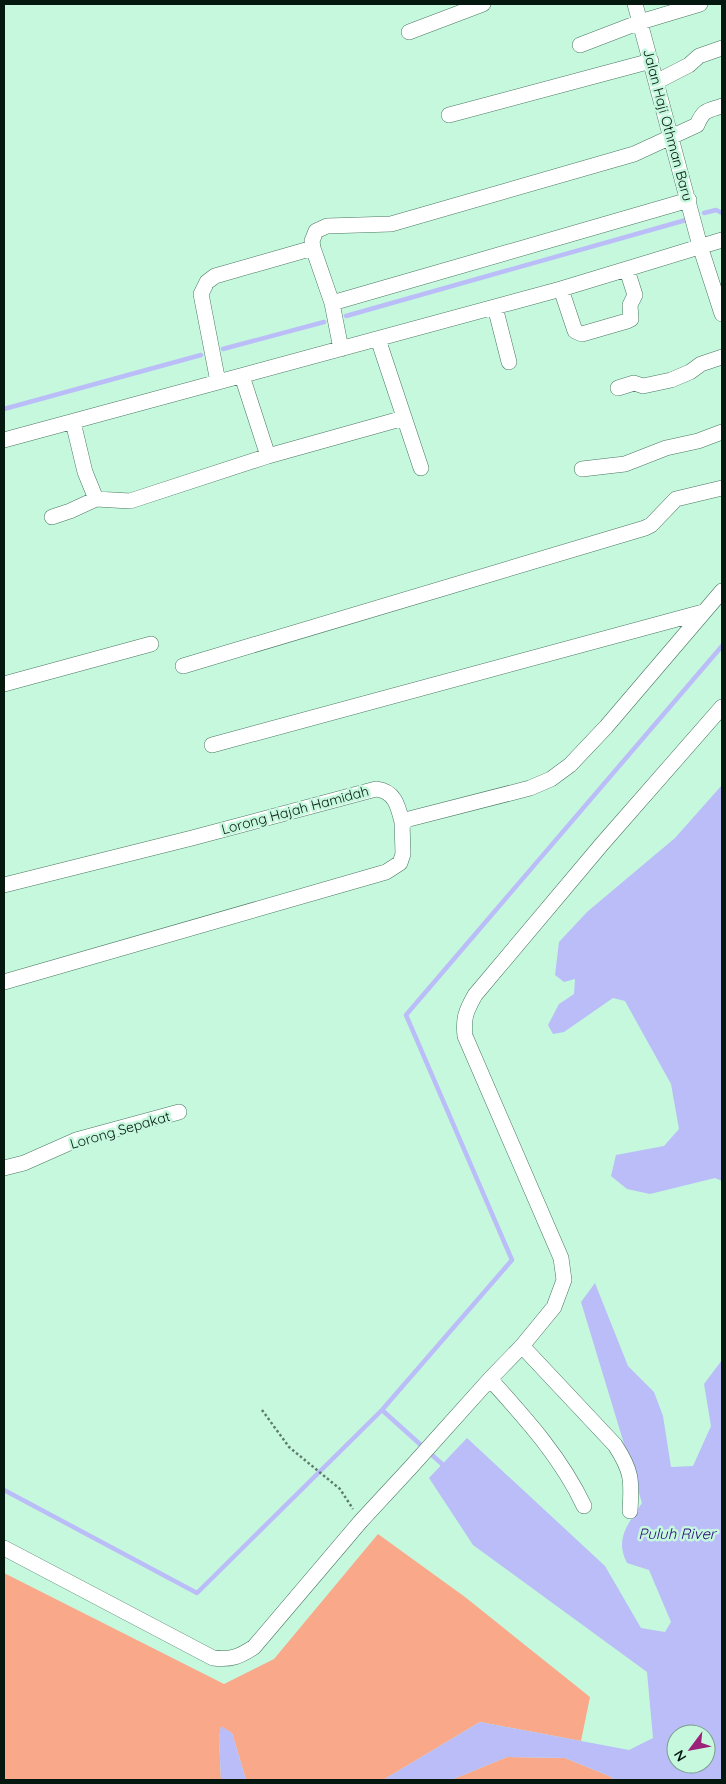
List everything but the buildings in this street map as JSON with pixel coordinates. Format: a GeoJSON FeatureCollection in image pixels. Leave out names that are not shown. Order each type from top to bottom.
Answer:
{"type":"FeatureCollection","features":[{"type":"Feature","properties":{"kind":"street"},"geometry":{"type":"LineString","coordinates":[[409,32],[483,4]]}},
{"type":"Feature","properties":{"kind":"street","name":"Jalan Haji Othman Baru"},"geometry":{"type":"LineString","coordinates":[[635,4],[700,246],[722,314]]}},
{"type":"Feature","properties":{"kind":"street"},"geometry":{"type":"LineString","coordinates":[[580,45],[640,22],[700,4]]}},
{"type":"Feature","properties":{"kind":"street"},"geometry":{"type":"LineString","coordinates":[[656,82],[690,65],[699,56],[722,48]]}},
{"type":"Feature","properties":{"kind":"street"},"geometry":{"type":"LineString","coordinates":[[449,115],[650,61]]}},
{"type":"Feature","properties":{"kind":"street"},"geometry":{"type":"LineString","coordinates":[[342,349],[332,303],[313,248],[312,241],[316,231],[327,226],[391,224],[634,154],[697,124],[705,111],[722,106]]}},
{"type":"Feature","properties":{"kind":"street"},"geometry":{"type":"LineString","coordinates":[[332,303],[688,200]]}},
{"type":"Feature","properties":{"kind":"street"},"geometry":{"type":"LineString","coordinates":[[4,440],[561,290],[722,240]]}},
{"type":"Feature","properties":{"kind":"street"},"geometry":{"type":"LineString","coordinates":[[218,382],[201,294],[207,282],[215,276],[313,248]]}},
{"type":"Feature","properties":{"kind":"street"},"geometry":{"type":"LineString","coordinates":[[561,290],[575,331],[582,334],[627,321],[630,319],[630,306],[635,295],[627,270]]}},
{"type":"Feature","properties":{"kind":"street"},"geometry":{"type":"LineString","coordinates":[[495,307],[509,362]]}},
{"type":"Feature","properties":{"kind":"street"},"geometry":{"type":"LineString","coordinates":[[378,339],[421,468]]}},
{"type":"Feature","properties":{"kind":"street"},"geometry":{"type":"LineString","coordinates":[[618,388],[634,383],[643,386],[671,380],[690,372],[701,364],[722,357]]}},
{"type":"Feature","properties":{"kind":"street"},"geometry":{"type":"LineString","coordinates":[[242,376],[268,456]]}},
{"type":"Feature","properties":{"kind":"street"},"geometry":{"type":"LineString","coordinates":[[52,517],[96,499],[130,501],[268,456],[404,418]]}},
{"type":"Feature","properties":{"kind":"street"},"geometry":{"type":"LineString","coordinates":[[73,422],[85,472],[96,499]]}},
{"type":"Feature","properties":{"kind":"street"},"geometry":{"type":"LineString","coordinates":[[582,469],[625,464],[666,448],[698,441],[722,432]]}},
{"type":"Feature","properties":{"kind":"street"},"geometry":{"type":"LineString","coordinates":[[183,666],[645,528],[656,521],[671,502],[676,499],[722,488]]}},
{"type":"Feature","properties":{"kind":"street"},"geometry":{"type":"LineString","coordinates":[[4,982],[386,872],[400,863],[403,854],[402,822],[530,788],[551,779],[570,765],[606,727],[722,591]]}},
{"type":"Feature","properties":{"kind":"street"},"geometry":{"type":"LineString","coordinates":[[212,745],[703,612]]}},
{"type":"Feature","properties":{"kind":"street"},"geometry":{"type":"LineString","coordinates":[[4,684],[151,644]]}},
{"type":"Feature","properties":{"kind":"street"},"geometry":{"type":"LineString","coordinates":[[4,1548],[212,1658],[226,1660],[240,1656],[254,1647],[361,1521],[522,1346],[554,1307],[564,1280],[561,1258],[465,1036],[464,1024],[467,1010],[475,995],[722,706]]}},
{"type":"Feature","properties":{"kind":"street","name":"Lorong Hajah Hamidah"},"geometry":{"type":"LineString","coordinates":[[4,885],[376,789],[383,789],[392,794],[402,822]]}},
{"type":"Feature","properties":{"kind":"street","name":"Lorong Sepakat"},"geometry":{"type":"LineString","coordinates":[[4,1168],[24,1163],[76,1140],[179,1112]]}},
{"type":"Feature","properties":{"kind":"street"},"geometry":{"type":"LineString","coordinates":[[522,1346],[615,1445],[629,1469],[632,1484],[630,1510]]}},
{"type":"Feature","properties":{"kind":"street"},"geometry":{"type":"LineString","coordinates":[[490,1379],[538,1432],[574,1485],[584,1506]]}},
{"type":"Feature","properties":{"kind":"path"},"geometry":{"type":"LineString","coordinates":[[262,1410],[289,1447],[340,1488],[361,1521]]}},
{"type":"Feature","properties":{"kind":"shaded area"},"geometry":{"type":"Polygon","coordinates":[[[378,1534],[465,1597],[590,1697],[581,1741],[480,1722],[383,1780],[246,1780],[232,1733],[221,1727],[219,1738],[221,1780],[4,1780],[4,1573],[224,1684],[274,1659],[378,1534]]]}},
{"type":"Feature","properties":{"kind":"shaded area"},"geometry":{"type":"Polygon","coordinates":[[[507,1757],[565,1758],[615,1780],[451,1780],[507,1757]]]}},
{"type":"Feature","properties":{"kind":"water"},"geometry":{"type":"Polygon","coordinates":[[[722,785],[722,1181],[715,1178],[650,1194],[627,1189],[611,1176],[616,1155],[664,1146],[679,1129],[671,1084],[625,1001],[613,998],[564,1032],[553,1034],[548,1025],[559,1004],[574,994],[575,979],[564,982],[555,975],[559,942],[587,912],[675,838],[722,785]]]}},
{"type":"Feature","properties":{"kind":"water","name":"Puluh River"},"geometry":{"type":"Polygon","coordinates":[[[595,1283],[628,1366],[654,1392],[663,1416],[671,1467],[693,1466],[711,1426],[704,1384],[722,1360],[722,1780],[615,1780],[565,1758],[507,1757],[451,1780],[383,1780],[480,1722],[629,1750],[653,1738],[647,1672],[473,1545],[429,1478],[467,1438],[605,1566],[641,1628],[665,1632],[671,1622],[649,1570],[627,1563],[623,1554],[622,1546],[625,1531],[642,1503],[581,1302],[595,1283]]]}},
{"type":"Feature","properties":{"kind":"water"},"geometry":{"type":"Polygon","coordinates":[[[221,1726],[232,1733],[246,1780],[221,1780],[219,1738],[221,1726]]]}},
{"type":"Feature","properties":{"kind":"waterway"},"geometry":{"type":"LineString","coordinates":[[704,213],[716,210],[722,213]]}},
{"type":"Feature","properties":{"kind":"waterway"},"geometry":{"type":"LineString","coordinates":[[346,316],[686,220]]}},
{"type":"Feature","properties":{"kind":"waterway"},"geometry":{"type":"LineString","coordinates":[[223,349],[324,322]]}},
{"type":"Feature","properties":{"kind":"waterway"},"geometry":{"type":"LineString","coordinates":[[4,409],[201,355]]}},
{"type":"Feature","properties":{"kind":"waterway"},"geometry":{"type":"LineString","coordinates":[[4,1490],[197,1593],[382,1410],[512,1260],[406,1015],[722,646]]}},
{"type":"Feature","properties":{"kind":"waterway"},"geometry":{"type":"LineString","coordinates":[[382,1410],[442,1464]]}}]}
